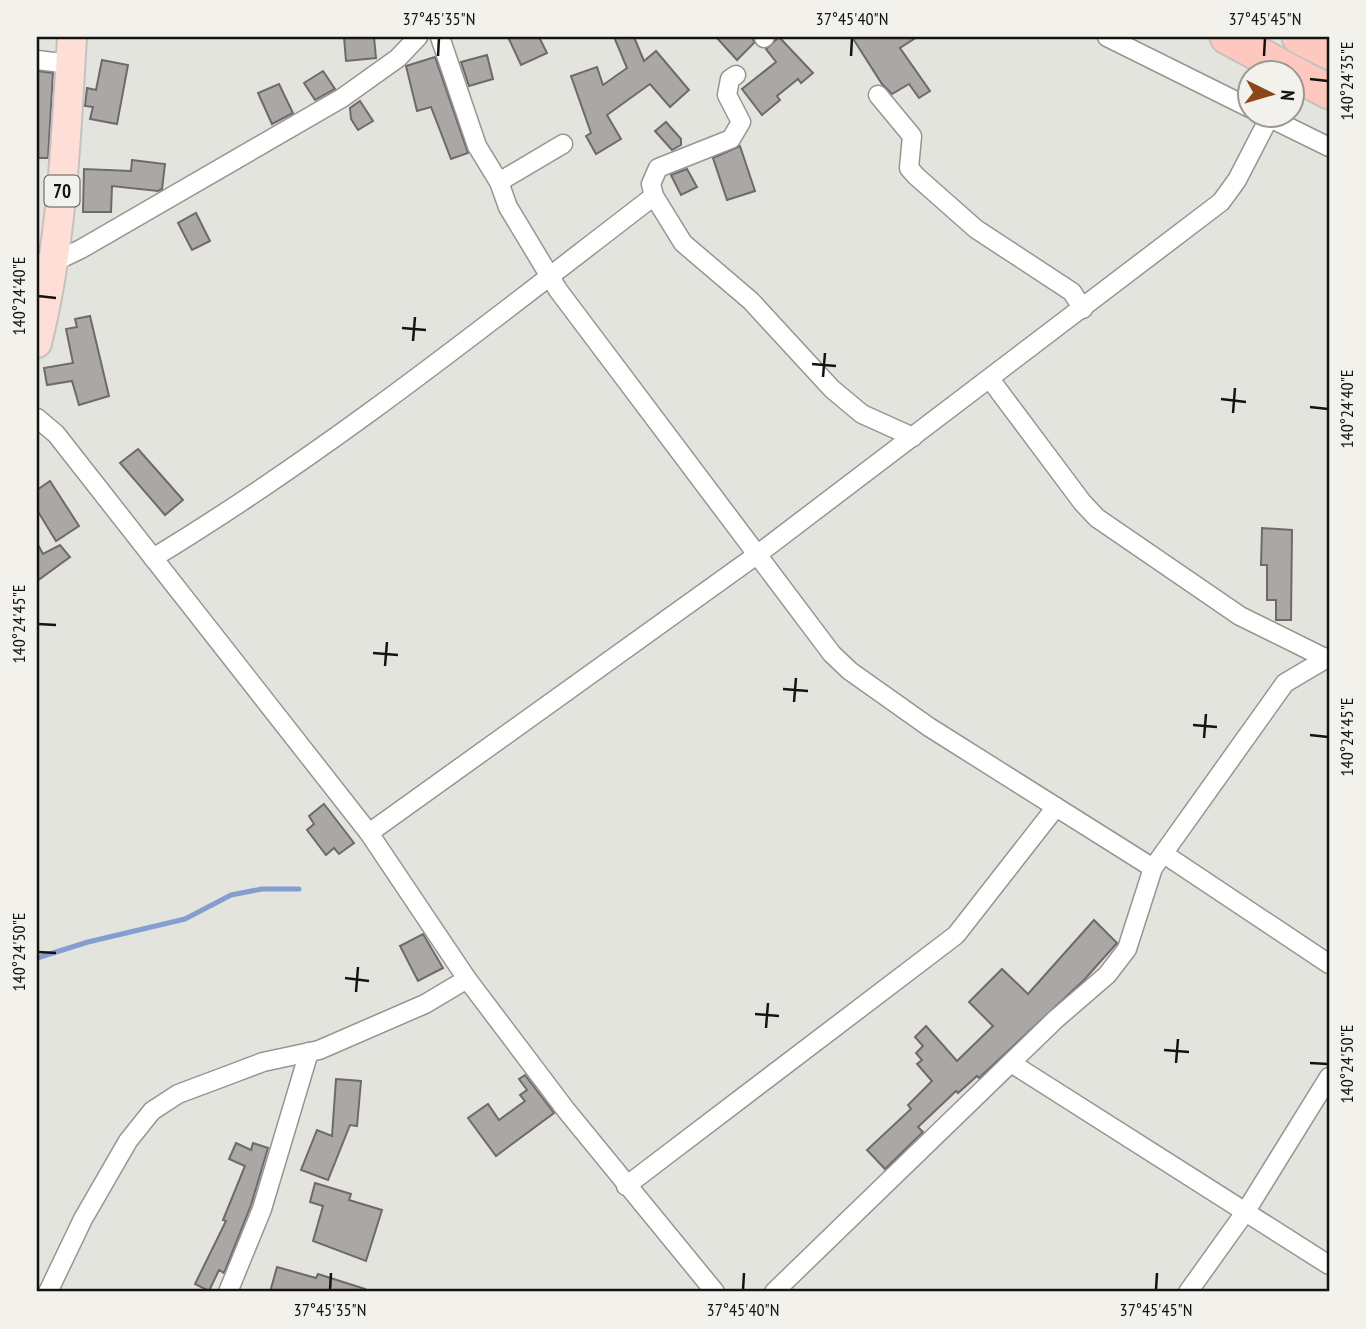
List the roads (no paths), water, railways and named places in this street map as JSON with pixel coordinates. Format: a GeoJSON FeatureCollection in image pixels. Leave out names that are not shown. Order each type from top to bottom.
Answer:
{"type":"FeatureCollection","features":[{"type":"Feature","properties":{"kind":"highway"},"geometry":{"type":"LineString","coordinates":[[1200,37],[1252,60]]}},
{"type":"Feature","properties":{"kind":"highway"},"geometry":{"type":"LineString","coordinates":[[1227,37],[1329,93]]}},
{"type":"Feature","properties":{"kind":"highway"},"geometry":{"type":"LineString","coordinates":[[1299,37],[1329,52]]}},
{"type":"Feature","properties":{"kind":"highway"},"geometry":{"type":"LineString","coordinates":[[1307,37],[1329,52]]}},
{"type":"Feature","properties":{"kind":"highway"},"geometry":{"type":"LineString","coordinates":[[1306,83],[1329,93]]}},
{"type":"Feature","properties":{"kind":"main road","name":"70"},"geometry":{"type":"LineString","coordinates":[[37,343],[71,50]]}},
{"type":"Feature","properties":{"kind":"street"},"geometry":{"type":"LineString","coordinates":[[46,263],[342,98],[398,58],[418,37]]}},
{"type":"Feature","properties":{"kind":"street"},"geometry":{"type":"LineString","coordinates":[[440,37],[477,146],[549,276],[832,654],[850,671],[929,727],[1056,807],[1158,861],[1329,964]]}},
{"type":"Feature","properties":{"kind":"street"},"geometry":{"type":"LineString","coordinates":[[1107,37],[1236,101]]}},
{"type":"Feature","properties":{"kind":"street"},"geometry":{"type":"LineString","coordinates":[[37,60],[71,50]]}},
{"type":"Feature","properties":{"kind":"street"},"geometry":{"type":"LineString","coordinates":[[736,75],[730,79],[727,95],[741,122],[738,129],[731,139],[658,168],[651,184],[654,196],[683,243],[751,301],[832,390],[862,414],[913,437]]}},
{"type":"Feature","properties":{"kind":"street"},"geometry":{"type":"LineString","coordinates":[[878,95],[912,136],[909,169],[976,229],[1072,292],[1083,309]]}},
{"type":"Feature","properties":{"kind":"street"},"geometry":{"type":"LineString","coordinates":[[369,833],[758,554],[1222,202],[1237,180],[1262,130]]}},
{"type":"Feature","properties":{"kind":"street"},"geometry":{"type":"LineString","coordinates":[[1296,130],[1329,147]]}},
{"type":"Feature","properties":{"kind":"street"},"geometry":{"type":"LineString","coordinates":[[499,182],[563,144]]}},
{"type":"Feature","properties":{"kind":"street"},"geometry":{"type":"LineString","coordinates":[[153,558],[218,519],[326,442],[654,196]]}},
{"type":"Feature","properties":{"kind":"street"},"geometry":{"type":"LineString","coordinates":[[990,379],[1082,502],[1097,518],[1240,616],[1325,664]]}},
{"type":"Feature","properties":{"kind":"street"},"geometry":{"type":"LineString","coordinates":[[37,418],[56,434],[369,833],[467,979],[626,1185],[715,1292]]}},
{"type":"Feature","properties":{"kind":"street"},"geometry":{"type":"LineString","coordinates":[[774,1292],[1011,1063],[1107,975],[1127,949],[1158,861],[1285,683],[1325,664]]}},
{"type":"Feature","properties":{"kind":"street"},"geometry":{"type":"LineString","coordinates":[[626,1185],[949,941],[986,900],[1056,807]]}},
{"type":"Feature","properties":{"kind":"street"},"geometry":{"type":"LineString","coordinates":[[48,1292],[83,1219],[128,1142],[152,1111],[178,1094],[263,1062],[309,1052],[425,1004],[467,979]]}},
{"type":"Feature","properties":{"kind":"street"},"geometry":{"type":"LineString","coordinates":[[228,1292],[262,1209],[309,1052]]}},
{"type":"Feature","properties":{"kind":"street"},"geometry":{"type":"LineString","coordinates":[[1011,1063],[1329,1265]]}},
{"type":"Feature","properties":{"kind":"street"},"geometry":{"type":"LineString","coordinates":[[1188,1292],[1246,1211],[1329,1077]]}},
{"type":"Feature","properties":{"kind":"waterway"},"geometry":{"type":"LineString","coordinates":[[37,958],[88,942],[185,919],[231,895],[262,889],[299,889]]}}]}
